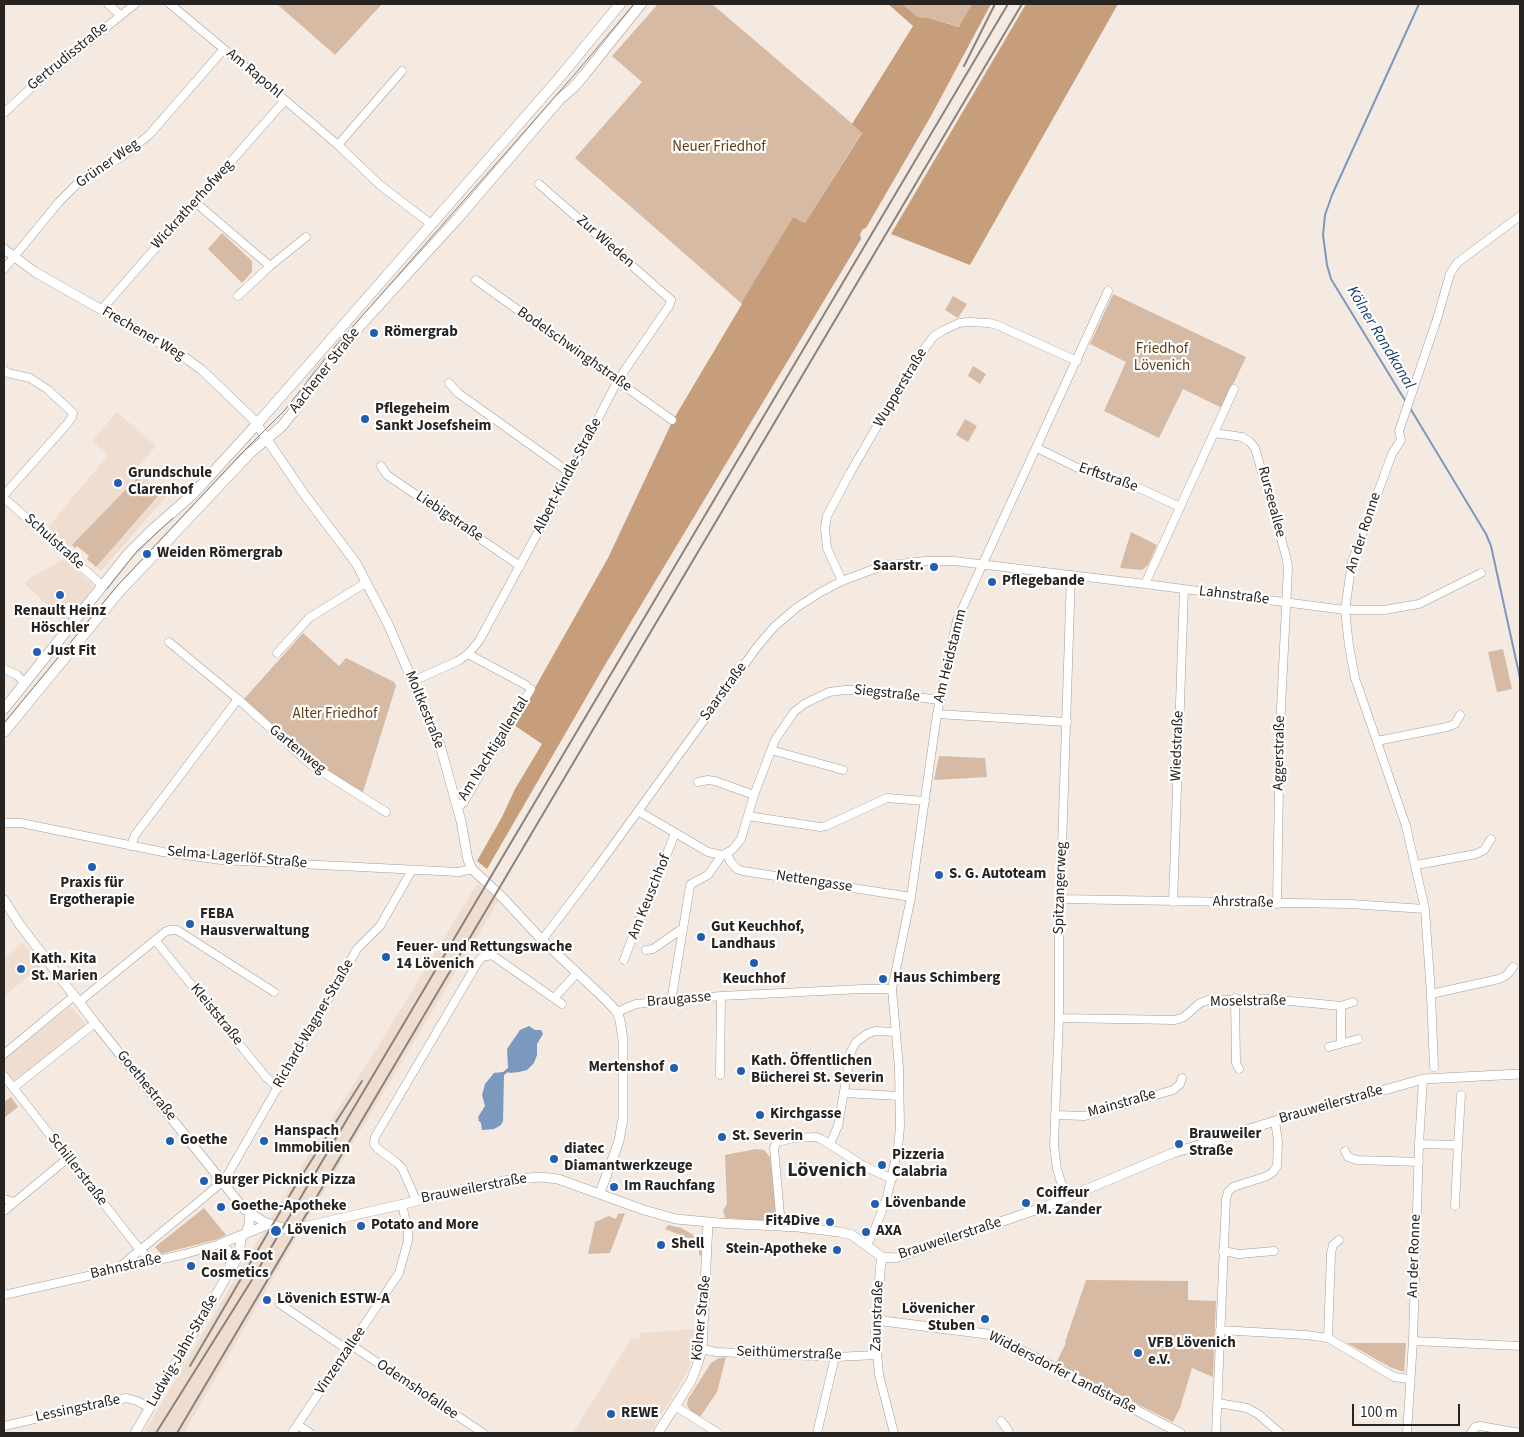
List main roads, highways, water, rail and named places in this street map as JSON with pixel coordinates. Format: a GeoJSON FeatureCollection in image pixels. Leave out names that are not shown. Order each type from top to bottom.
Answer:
{"type":"FeatureCollection","features":[{"type":"Feature","properties":{"kind":"main road","name":"Aachener Straße"},"geometry":{"type":"LineString","coordinates":[[4,709],[140,542],[194,493],[257,424],[508,137],[620,4]]}},
{"type":"Feature","properties":{"kind":"main road","name":"Aachener Straße"},"geometry":{"type":"LineString","coordinates":[[4,732],[109,603],[250,453],[282,426],[321,370],[449,228],[560,99],[580,80],[641,4]]}},
{"type":"Feature","properties":{"kind":"main road"},"geometry":{"type":"LineString","coordinates":[[578,55],[584,53],[589,58],[580,80]]}},
{"type":"Feature","properties":{"kind":"main road"},"geometry":{"type":"LineString","coordinates":[[431,224],[449,228]]}},
{"type":"Feature","properties":{"kind":"main road"},"geometry":{"type":"LineString","coordinates":[[430,247],[434,232],[431,224]]}},
{"type":"Feature","properties":{"kind":"water"},"geometry":{"type":"Polygon","coordinates":[[[529,1026],[535,1030],[541,1030],[543,1034],[537,1044],[537,1055],[534,1063],[527,1070],[508,1072],[504,1075],[503,1121],[501,1125],[494,1129],[482,1130],[478,1117],[485,1106],[482,1095],[485,1084],[494,1073],[503,1072],[508,1068],[507,1049],[520,1030],[529,1026]]]}},
{"type":"Feature","properties":{"kind":"waterway","name":"Kölner Randkanal"},"geometry":{"type":"LineString","coordinates":[[1406,402],[1331,279],[1323,235],[1325,215],[1332,195],[1419,4]]}},
{"type":"Feature","properties":{"kind":"waterway","name":"Kölner Randkanal"},"geometry":{"type":"LineString","coordinates":[[1410,408],[1486,534],[1491,546],[1520,678]]}},
{"type":"Feature","properties":{"kind":"tram line"},"geometry":{"type":"LineString","coordinates":[[4,723],[118,585],[284,411],[334,348],[575,74],[634,4]]}},
{"type":"Feature","properties":{"kind":"tram line"},"geometry":{"type":"LineString","coordinates":[[107,589],[137,551],[173,518]]}},
{"type":"Feature","properties":{"kind":"railway"},"geometry":{"type":"LineString","coordinates":[[964,66],[995,4]]}},
{"type":"Feature","properties":{"kind":"railway"},"geometry":{"type":"LineString","coordinates":[[156,1433],[250,1283],[1008,4]]}},
{"type":"Feature","properties":{"kind":"railway"},"geometry":{"type":"LineString","coordinates":[[177,1433],[1022,4]]}},
{"type":"Feature","properties":{"kind":"railway"},"geometry":{"type":"LineString","coordinates":[[190,1366],[297,1183],[362,1081]]}},
{"type":"Feature","properties":{"kind":"place","name":"Römergrab"},"geometry":{"type":"Point","coordinates":[374,333]}},
{"type":"Feature","properties":{"kind":"place","name":"Pflegeheim Sankt Josefsheim"},"geometry":{"type":"Point","coordinates":[365,419]}},
{"type":"Feature","properties":{"kind":"place","name":"Grundschule Clarenhof"},"geometry":{"type":"Point","coordinates":[118,483]}},
{"type":"Feature","properties":{"kind":"place","name":"Weiden Römergrab"},"geometry":{"type":"Point","coordinates":[147,554]}},
{"type":"Feature","properties":{"kind":"place","name":"Saarstr."},"geometry":{"type":"Point","coordinates":[934,567]}},
{"type":"Feature","properties":{"kind":"place","name":"Pflegebande"},"geometry":{"type":"Point","coordinates":[992,582]}},
{"type":"Feature","properties":{"kind":"place","name":"Renault Heinz Höschler"},"geometry":{"type":"Point","coordinates":[60,595]}},
{"type":"Feature","properties":{"kind":"place","name":"Just Fit"},"geometry":{"type":"Point","coordinates":[37,652]}},
{"type":"Feature","properties":{"kind":"place","name":"Praxis für Ergotherapie"},"geometry":{"type":"Point","coordinates":[92,867]}},
{"type":"Feature","properties":{"kind":"place","name":"S. G. Autoteam"},"geometry":{"type":"Point","coordinates":[939,875]}},
{"type":"Feature","properties":{"kind":"place","name":"FEBA Hausverwaltung"},"geometry":{"type":"Point","coordinates":[190,924]}},
{"type":"Feature","properties":{"kind":"place","name":"Gut Keuchhof, Landhaus"},"geometry":{"type":"Point","coordinates":[701,937]}},
{"type":"Feature","properties":{"kind":"place","name":"Feuer- und Rettungswache 14 Lövenich"},"geometry":{"type":"Point","coordinates":[386,957]}},
{"type":"Feature","properties":{"kind":"place","name":"Keuchhof"},"geometry":{"type":"Point","coordinates":[754,963]}},
{"type":"Feature","properties":{"kind":"place","name":"Kath. Kita St. Marien"},"geometry":{"type":"Point","coordinates":[21,969]}},
{"type":"Feature","properties":{"kind":"place","name":"Haus Schimberg"},"geometry":{"type":"Point","coordinates":[883,979]}},
{"type":"Feature","properties":{"kind":"place","name":"Mertenshof"},"geometry":{"type":"Point","coordinates":[674,1068]}},
{"type":"Feature","properties":{"kind":"place","name":"Kath. Öffentlichen Bücherei St. Severin"},"geometry":{"type":"Point","coordinates":[741,1071]}},
{"type":"Feature","properties":{"kind":"place","name":"Kirchgasse"},"geometry":{"type":"Point","coordinates":[760,1115]}},
{"type":"Feature","properties":{"kind":"place","name":"St. Severin"},"geometry":{"type":"Point","coordinates":[722,1137]}},
{"type":"Feature","properties":{"kind":"place","name":"Goethe"},"geometry":{"type":"Point","coordinates":[170,1141]}},
{"type":"Feature","properties":{"kind":"place","name":"Hanspach Immobilien"},"geometry":{"type":"Point","coordinates":[264,1141]}},
{"type":"Feature","properties":{"kind":"place","name":"Brauweiler Straße"},"geometry":{"type":"Point","coordinates":[1179,1144]}},
{"type":"Feature","properties":{"kind":"place","name":"diatec Diamantwerkzeuge"},"geometry":{"type":"Point","coordinates":[554,1159]}},
{"type":"Feature","properties":{"kind":"place","name":"Pizzeria Calabria"},"geometry":{"type":"Point","coordinates":[882,1165]}},
{"type":"Feature","properties":{"kind":"place","name":"Burger Picknick Pizza"},"geometry":{"type":"Point","coordinates":[204,1181]}},
{"type":"Feature","properties":{"kind":"place","name":"Im Rauchfang"},"geometry":{"type":"Point","coordinates":[614,1187]}},
{"type":"Feature","properties":{"kind":"place","name":"Coiffeur M. Zander"},"geometry":{"type":"Point","coordinates":[1026,1203]}},
{"type":"Feature","properties":{"kind":"place","name":"Lövenbande"},"geometry":{"type":"Point","coordinates":[875,1204]}},
{"type":"Feature","properties":{"kind":"place","name":"Goethe-Apotheke"},"geometry":{"type":"Point","coordinates":[221,1207]}},
{"type":"Feature","properties":{"kind":"place","name":"Fit4Dive"},"geometry":{"type":"Point","coordinates":[830,1222]}},
{"type":"Feature","properties":{"kind":"place","name":"Potato and More"},"geometry":{"type":"Point","coordinates":[361,1226]}},
{"type":"Feature","properties":{"kind":"place","name":"Lövenich"},"geometry":{"type":"Point","coordinates":[276,1231]}},
{"type":"Feature","properties":{"kind":"place","name":"AXA"},"geometry":{"type":"Point","coordinates":[866,1232]}},
{"type":"Feature","properties":{"kind":"place","name":"Shell"},"geometry":{"type":"Point","coordinates":[661,1245]}},
{"type":"Feature","properties":{"kind":"place","name":"Stein-Apotheke"},"geometry":{"type":"Point","coordinates":[837,1250]}},
{"type":"Feature","properties":{"kind":"place","name":"Nail & Foot Cosmetics"},"geometry":{"type":"Point","coordinates":[191,1266]}},
{"type":"Feature","properties":{"kind":"place","name":"Lövenich ESTW-A"},"geometry":{"type":"Point","coordinates":[267,1300]}},
{"type":"Feature","properties":{"kind":"place","name":"Lövenicher Stuben"},"geometry":{"type":"Point","coordinates":[985,1319]}},
{"type":"Feature","properties":{"kind":"place","name":"VFB Lövenich e.V."},"geometry":{"type":"Point","coordinates":[1138,1353]}},
{"type":"Feature","properties":{"kind":"place","name":"REWE"},"geometry":{"type":"Point","coordinates":[611,1414]}},
{"type":"Feature","properties":{"kind":"district","name":"Lövenich"},"geometry":{"type":"Point","coordinates":[827,1172]}},
{"type":"Feature","properties":{"kind":"park label","name":"Neuer Friedhof"},"geometry":{"type":"Point","coordinates":[719,148]}},
{"type":"Feature","properties":{"kind":"park label","name":"Friedhof Lövenich"},"geometry":{"type":"Point","coordinates":[1162,358]}},
{"type":"Feature","properties":{"kind":"park label","name":"Alter Friedhof"},"geometry":{"type":"Point","coordinates":[335,715]}}]}
